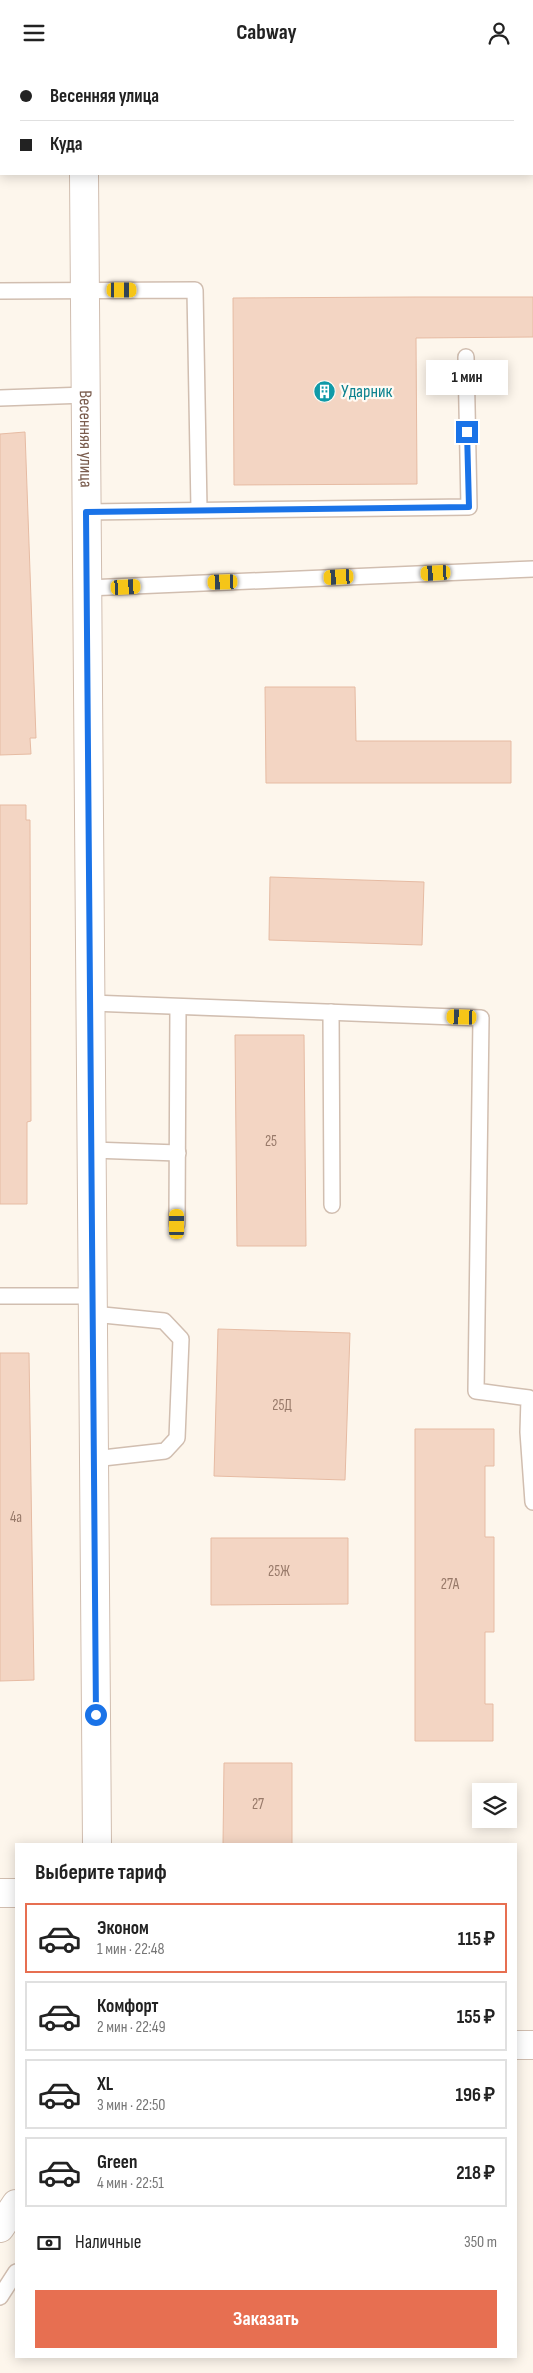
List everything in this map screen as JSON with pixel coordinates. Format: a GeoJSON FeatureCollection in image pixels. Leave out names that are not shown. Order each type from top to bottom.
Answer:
{"type":"FeatureCollection","features":[{"type":"Feature","properties":{"kind":"street","name":"Весенняя улица"},"geometry":{"type":"LineString","coordinates":[[84,175],[96,1843]]}},
{"type":"Feature","properties":{"kind":"street"},"geometry":{"type":"LineString","coordinates":[[0,1893],[15,1893]]}},
{"type":"Feature","properties":{"kind":"street"},"geometry":{"type":"LineString","coordinates":[[517,2045],[533,2045]]}},
{"type":"Feature","properties":{"kind":"street"},"geometry":{"type":"LineString","coordinates":[[0,2228],[15,2206]]}},
{"type":"Feature","properties":{"kind":"lane"},"geometry":{"type":"LineString","coordinates":[[0,291],[195,290],[199,509]]}},
{"type":"Feature","properties":{"kind":"lane"},"geometry":{"type":"LineString","coordinates":[[86,512],[199,509],[469,507],[466,357]]}},
{"type":"Feature","properties":{"kind":"lane"},"geometry":{"type":"LineString","coordinates":[[0,399],[86,395]]}},
{"type":"Feature","properties":{"kind":"lane"},"geometry":{"type":"LineString","coordinates":[[88,588],[533,569]]}},
{"type":"Feature","properties":{"kind":"lane"},"geometry":{"type":"LineString","coordinates":[[91,1003],[481,1018],[476,1391],[529,1398],[528,1432],[533,1502]]}},
{"type":"Feature","properties":{"kind":"lane"},"geometry":{"type":"LineString","coordinates":[[177,1224],[178,1007]]}},
{"type":"Feature","properties":{"kind":"lane"},"geometry":{"type":"LineString","coordinates":[[331,1012],[332,1205]]}},
{"type":"Feature","properties":{"kind":"lane"},"geometry":{"type":"LineString","coordinates":[[92,1151],[178,1153]]}},
{"type":"Feature","properties":{"kind":"lane"},"geometry":{"type":"LineString","coordinates":[[0,1295],[93,1305],[164,1321],[181,1339],[177,1438],[165,1451],[94,1459]]}},
{"type":"Feature","properties":{"kind":"lane"},"geometry":{"type":"LineString","coordinates":[[0,2297],[15,2273]]}},
{"type":"Feature","properties":{"kind":"building","name":"Ударник"},"geometry":{"type":"Polygon","coordinates":[[[533,297],[533,337],[416,338],[417,484],[234,485],[233,298],[533,297]]]}},
{"type":"Feature","properties":{"kind":"building"},"geometry":{"type":"Polygon","coordinates":[[[25,432],[36,738],[30,738],[31,754],[0,755],[0,434],[25,432]]]}},
{"type":"Feature","properties":{"kind":"building"},"geometry":{"type":"Polygon","coordinates":[[[265,687],[355,687],[356,741],[511,741],[511,783],[266,783],[265,687]]]}},
{"type":"Feature","properties":{"kind":"building"},"geometry":{"type":"Polygon","coordinates":[[[0,805],[26,805],[26,820],[30,820],[31,1121],[27,1122],[27,1204],[0,1204],[0,805]]]}},
{"type":"Feature","properties":{"kind":"building"},"geometry":{"type":"Polygon","coordinates":[[[270,877],[424,882],[422,945],[269,940],[270,877]]]}},
{"type":"Feature","properties":{"kind":"building"},"geometry":{"type":"Polygon","coordinates":[[[235,1035],[304,1035],[306,1246],[237,1246],[235,1035]]]}},
{"type":"Feature","properties":{"kind":"building"},"geometry":{"type":"Polygon","coordinates":[[[218,1329],[350,1333],[345,1480],[214,1476],[218,1329]]]}},
{"type":"Feature","properties":{"kind":"building"},"geometry":{"type":"Polygon","coordinates":[[[0,1353],[29,1353],[34,1680],[0,1681],[0,1353]]]}},
{"type":"Feature","properties":{"kind":"building"},"geometry":{"type":"Polygon","coordinates":[[[415,1429],[494,1429],[494,1466],[485,1466],[485,1537],[494,1537],[494,1632],[485,1632],[485,1704],[493,1704],[493,1741],[415,1741],[415,1429]]]}},
{"type":"Feature","properties":{"kind":"building"},"geometry":{"type":"Polygon","coordinates":[[[211,1538],[348,1538],[348,1604],[211,1605],[211,1538]]]}},
{"type":"Feature","properties":{"kind":"building"},"geometry":{"type":"Polygon","coordinates":[[[224,1763],[292,1763],[292,1843],[223,1843],[224,1763]]]}},
{"type":"Feature","properties":{"kind":"place","name":"Ударник"},"geometry":{"type":"Point","coordinates":[325,391]}},
{"type":"Feature","properties":{"kind":"route"},"geometry":{"type":"LineString","coordinates":[[96,1715],[86,512],[199,509],[469,507],[467,432]]}}]}
